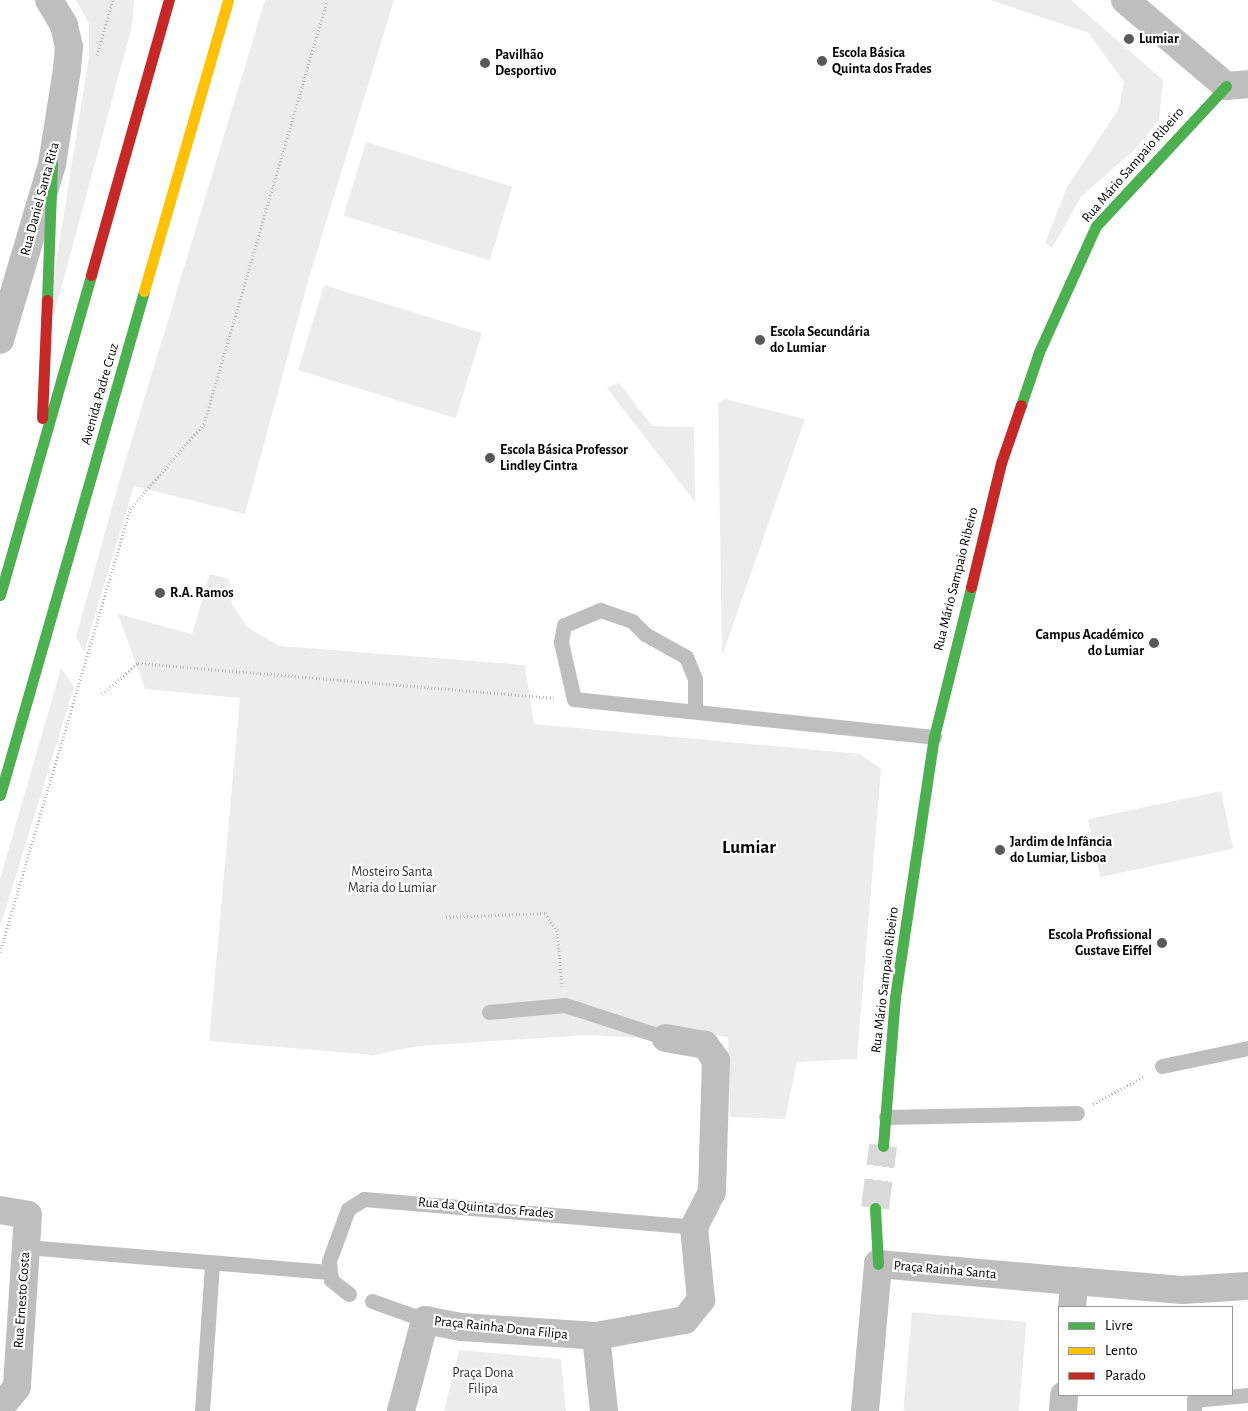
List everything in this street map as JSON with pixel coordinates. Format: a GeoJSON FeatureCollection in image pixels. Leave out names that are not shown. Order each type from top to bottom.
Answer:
{"type":"FeatureCollection","features":[{"type":"Feature","properties":{"kind":"main road"},"geometry":{"type":"LineString","coordinates":[[160,0],[164,16]]}},
{"type":"Feature","properties":{"kind":"main road"},"geometry":{"type":"LineString","coordinates":[[0,595],[169,0]]}},
{"type":"Feature","properties":{"kind":"main road","name":"Avenida Padre Cruz"},"geometry":{"type":"LineString","coordinates":[[0,795],[228,0]]}},
{"type":"Feature","properties":{"kind":"main road","name":"Rua Mário Sampaio Ribeiro"},"geometry":{"type":"LineString","coordinates":[[883,1146],[895,997],[934,736],[1001,463],[1039,352],[1096,226],[1237,85]]}},
{"type":"Feature","properties":{"kind":"main road"},"geometry":{"type":"LineString","coordinates":[[41,456],[52,164]]}},
{"type":"Feature","properties":{"kind":"main road"},"geometry":{"type":"LineString","coordinates":[[875,1208],[878,1264]]}},
{"type":"Feature","properties":{"kind":"street","name":"Rua Daniel Santa Rita"},"geometry":{"type":"LineString","coordinates":[[0,340],[52,164],[69,47],[64,25],[50,0]]}},
{"type":"Feature","properties":{"kind":"street"},"geometry":{"type":"LineString","coordinates":[[1124,0],[1237,85]]}},
{"type":"Feature","properties":{"kind":"street"},"geometry":{"type":"LineString","coordinates":[[604,1411],[596,1336],[676,1323],[693,1316],[702,1289],[694,1227],[712,1192],[716,1060],[705,1045],[666,1038]]}},
{"type":"Feature","properties":{"kind":"street","name":"Rua Ernesto Costa"},"geometry":{"type":"LineString","coordinates":[[0,1210],[28,1215],[16,1387],[0,1408]]}},
{"type":"Feature","properties":{"kind":"street","name":"Praça Rainha Santa"},"geometry":{"type":"LineString","coordinates":[[865,1411],[878,1264],[1073,1294],[1248,1286]]}},
{"type":"Feature","properties":{"kind":"street","name":"Praça Rainha Dona Filipa"},"geometry":{"type":"LineString","coordinates":[[401,1411],[425,1320],[462,1327],[596,1336]]}},
{"type":"Feature","properties":{"kind":"street"},"geometry":{"type":"LineString","coordinates":[[1063,1411],[1064,1396]]}},
{"type":"Feature","properties":{"kind":"lane"},"geometry":{"type":"LineString","coordinates":[[695,710],[695,679],[686,657],[610,610],[576,617],[561,633],[564,664],[574,699],[934,736]]}},
{"type":"Feature","properties":{"kind":"lane"},"geometry":{"type":"LineString","coordinates":[[489,1012],[565,1006],[666,1038]]}},
{"type":"Feature","properties":{"kind":"lane"},"geometry":{"type":"LineString","coordinates":[[1162,1066],[1248,1048]]}},
{"type":"Feature","properties":{"kind":"lane"},"geometry":{"type":"LineString","coordinates":[[886,1117],[1077,1113]]}},
{"type":"Feature","properties":{"kind":"lane","name":"Rua da Quinta dos Frades"},"geometry":{"type":"LineString","coordinates":[[329,1272],[344,1217],[354,1203],[364,1199],[694,1227]]}},
{"type":"Feature","properties":{"kind":"lane"},"geometry":{"type":"LineString","coordinates":[[26,1247],[329,1272],[336,1286],[349,1294]]}},
{"type":"Feature","properties":{"kind":"lane"},"geometry":{"type":"LineString","coordinates":[[202,1411],[212,1263]]}},
{"type":"Feature","properties":{"kind":"lane"},"geometry":{"type":"LineString","coordinates":[[372,1301],[425,1320]]}},
{"type":"Feature","properties":{"kind":"lane"},"geometry":{"type":"LineString","coordinates":[[1194,1411],[1194,1400],[1248,1395]]}},
{"type":"Feature","properties":{"kind":"path"},"geometry":{"type":"LineString","coordinates":[[0,952],[130,509],[204,424],[327,0]]}},
{"type":"Feature","properties":{"kind":"path"},"geometry":{"type":"LineString","coordinates":[[102,694],[138,663],[574,699]]}},
{"type":"Feature","properties":{"kind":"path"},"geometry":{"type":"LineString","coordinates":[[446,917],[528,911],[549,916],[557,930],[565,1006]]}},
{"type":"Feature","properties":{"kind":"path"},"geometry":{"type":"LineString","coordinates":[[1077,1113],[1162,1066]]}},
{"type":"Feature","properties":{"kind":"green space"},"geometry":{"type":"Polygon","coordinates":[[[76,0],[134,0],[132,26],[54,315],[47,320],[89,56],[89,24],[76,0]]]}},
{"type":"Feature","properties":{"kind":"green space"},"geometry":{"type":"Polygon","coordinates":[[[265,0],[394,0],[309,278],[245,514],[134,486],[84,652],[76,637],[119,482],[265,0]]]}},
{"type":"Feature","properties":{"kind":"green space"},"geometry":{"type":"Polygon","coordinates":[[[990,0],[1071,0],[1163,80],[1159,121],[1133,151],[1081,197],[1052,248],[1045,243],[1067,187],[1119,108],[1124,82],[1089,33],[990,0]]]}},
{"type":"Feature","properties":{"kind":"green space"},"geometry":{"type":"Polygon","coordinates":[[[366,142],[512,187],[490,260],[343,216],[366,142]]]}},
{"type":"Feature","properties":{"kind":"green space"},"geometry":{"type":"Polygon","coordinates":[[[324,285],[482,333],[456,418],[298,370],[324,285]]]}},
{"type":"Feature","properties":{"kind":"green space"},"geometry":{"type":"Polygon","coordinates":[[[619,383],[652,426],[694,427],[695,502],[607,388],[619,383]]]}},
{"type":"Feature","properties":{"kind":"green space"},"geometry":{"type":"Polygon","coordinates":[[[725,399],[805,419],[722,656],[718,403],[725,399]]]}},
{"type":"Feature","properties":{"kind":"green space","name":"Mosteiro Santa Maria do Lumiar"},"geometry":{"type":"Polygon","coordinates":[[[210,574],[229,579],[232,604],[247,627],[280,646],[525,665],[534,724],[860,754],[881,769],[857,1059],[797,1062],[785,1119],[730,1117],[728,1037],[668,1029],[641,1038],[588,1035],[419,1046],[373,1055],[209,1041],[240,698],[145,689],[118,614],[192,634],[210,574]]]}},
{"type":"Feature","properties":{"kind":"green space"},"geometry":{"type":"Polygon","coordinates":[[[61,668],[74,687],[0,927],[0,879],[61,668]]]}},
{"type":"Feature","properties":{"kind":"green space"},"geometry":{"type":"Polygon","coordinates":[[[1221,791],[1233,849],[1100,877],[1088,819],[1221,791]]]}},
{"type":"Feature","properties":{"kind":"green space"},"geometry":{"type":"Polygon","coordinates":[[[912,1312],[1027,1322],[1019,1411],[903,1411],[912,1312]]]}},
{"type":"Feature","properties":{"kind":"green space","name":"Praça Dona Filipa"},"geometry":{"type":"Polygon","coordinates":[[[459,1350],[561,1359],[566,1411],[444,1411],[459,1350]]]}},
{"type":"Feature","properties":{"kind":"tunnel"},"geometry":{"type":"LineString","coordinates":[[875,1208],[883,1146]]}},
{"type":"Feature","properties":{"kind":"traffic: fast"},"geometry":{"type":"LineString","coordinates":[[1021,405],[1039,352],[1096,226],[1226,86]]}},
{"type":"Feature","properties":{"kind":"traffic: fast"},"geometry":{"type":"LineString","coordinates":[[47,300],[52,164]]}},
{"type":"Feature","properties":{"kind":"traffic: fast"},"geometry":{"type":"LineString","coordinates":[[0,595],[91,275]]}},
{"type":"Feature","properties":{"kind":"traffic: fast"},"geometry":{"type":"LineString","coordinates":[[0,795],[144,291]]}},
{"type":"Feature","properties":{"kind":"traffic: fast"},"geometry":{"type":"LineString","coordinates":[[883,1146],[895,997],[934,737],[971,587]]}},
{"type":"Feature","properties":{"kind":"traffic: fast"},"geometry":{"type":"LineString","coordinates":[[875,1208],[878,1264]]}},
{"type":"Feature","properties":{"kind":"traffic: slow"},"geometry":{"type":"LineString","coordinates":[[144,291],[228,0]]}},
{"type":"Feature","properties":{"kind":"traffic: jam"},"geometry":{"type":"LineString","coordinates":[[91,275],[169,0]]}},
{"type":"Feature","properties":{"kind":"traffic: jam"},"geometry":{"type":"LineString","coordinates":[[42,418],[47,300]]}},
{"type":"Feature","properties":{"kind":"traffic: jam"},"geometry":{"type":"LineString","coordinates":[[971,587],[1001,463],[1021,405]]}},
{"type":"Feature","properties":{"kind":"place","name":"Lumiar"},"geometry":{"type":"Point","coordinates":[1129,39]}},
{"type":"Feature","properties":{"kind":"place","name":"Escola Básica Quinta dos Frades"},"geometry":{"type":"Point","coordinates":[822,61]}},
{"type":"Feature","properties":{"kind":"place","name":"Pavilhão Desportivo"},"geometry":{"type":"Point","coordinates":[485,63]}},
{"type":"Feature","properties":{"kind":"place","name":"Escola Secundária do Lumiar"},"geometry":{"type":"Point","coordinates":[760,340]}},
{"type":"Feature","properties":{"kind":"place","name":"Escola Básica Professor Lindley Cintra"},"geometry":{"type":"Point","coordinates":[490,458]}},
{"type":"Feature","properties":{"kind":"place","name":"R.A. Ramos"},"geometry":{"type":"Point","coordinates":[160,593]}},
{"type":"Feature","properties":{"kind":"place","name":"Campus Académico do Lumiar"},"geometry":{"type":"Point","coordinates":[1154,643]}},
{"type":"Feature","properties":{"kind":"place","name":"Jardim de Infância do Lumiar, Lisboa"},"geometry":{"type":"Point","coordinates":[1000,850]}},
{"type":"Feature","properties":{"kind":"place","name":"Escola Profissional Gustave Eiffel"},"geometry":{"type":"Point","coordinates":[1162,943]}},
{"type":"Feature","properties":{"kind":"district","name":"Lumiar"},"geometry":{"type":"Point","coordinates":[749,848]}}]}
